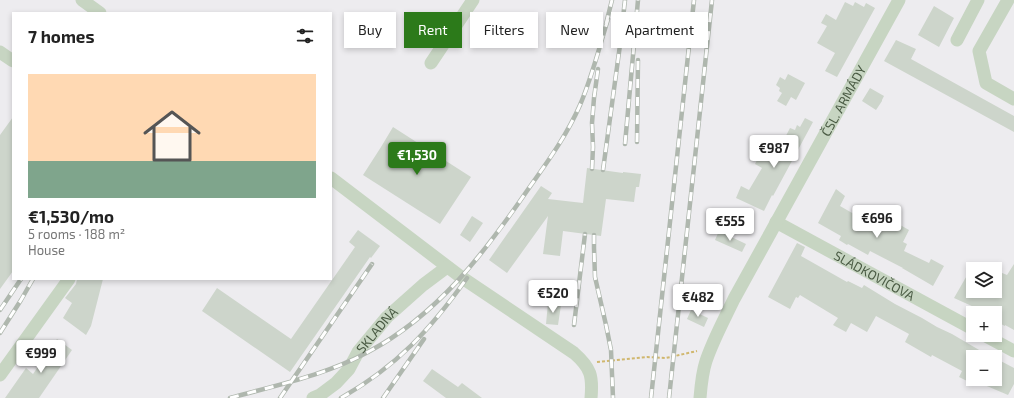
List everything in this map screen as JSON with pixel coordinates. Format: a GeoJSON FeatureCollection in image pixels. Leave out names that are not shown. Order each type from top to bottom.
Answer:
{"type":"FeatureCollection","features":[{"type":"Feature","properties":{"kind":"street"},"geometry":{"type":"LineString","coordinates":[[82,0],[99,12]]}},
{"type":"Feature","properties":{"kind":"street"},"geometry":{"type":"LineString","coordinates":[[431,63],[473,0]]}},
{"type":"Feature","properties":{"kind":"street","name":"ČSL. ARMÁDY"},"geometry":{"type":"LineString","coordinates":[[700,398],[702,377],[706,362],[734,299],[899,0]]}},
{"type":"Feature","properties":{"kind":"street"},"geometry":{"type":"LineString","coordinates":[[957,40],[978,0]]}},
{"type":"Feature","properties":{"kind":"street"},"geometry":{"type":"LineString","coordinates":[[1008,0],[979,51],[986,83],[1014,99]]}},
{"type":"Feature","properties":{"kind":"street"},"geometry":{"type":"LineString","coordinates":[[0,52],[12,60]]}},
{"type":"Feature","properties":{"kind":"street"},"geometry":{"type":"LineString","coordinates":[[332,179],[447,267],[574,353],[586,366],[590,374],[592,384],[591,398]]}},
{"type":"Feature","properties":{"kind":"street","name":"SLÁDKOVIČOVA"},"geometry":{"type":"LineString","coordinates":[[776,222],[966,325]]}},
{"type":"Feature","properties":{"kind":"street","name":"SKLADNÁ"},"geometry":{"type":"LineString","coordinates":[[313,398],[320,395],[336,383],[345,374],[358,352],[386,317],[423,285],[447,267]]}},
{"type":"Feature","properties":{"kind":"street"},"geometry":{"type":"LineString","coordinates":[[0,376],[68,280]]}},
{"type":"Feature","properties":{"kind":"street"},"geometry":{"type":"LineString","coordinates":[[997,342],[1014,351]]}},
{"type":"Feature","properties":{"kind":"path"},"geometry":{"type":"LineString","coordinates":[[586,366],[598,361],[647,357],[666,358],[712,347]]}},
{"type":"Feature","properties":{"kind":"building"},"geometry":{"type":"Polygon","coordinates":[[[845,2],[853,6],[855,2],[864,7],[866,3],[875,8],[837,77],[825,71],[835,53],[817,43],[827,26],[821,23],[826,14],[836,20],[845,2]]]}},
{"type":"Feature","properties":{"kind":"building"},"geometry":{"type":"Polygon","coordinates":[[[934,6],[954,18],[939,47],[918,35],[934,6]]]}},
{"type":"Feature","properties":{"kind":"building"},"geometry":{"type":"Polygon","coordinates":[[[896,40],[916,49],[911,59],[1014,116],[1014,132],[884,61],[896,40]]]}},
{"type":"Feature","properties":{"kind":"building"},"geometry":{"type":"Polygon","coordinates":[[[788,74],[805,83],[796,100],[791,97],[786,106],[777,101],[782,93],[779,91],[780,88],[776,85],[780,77],[785,80],[788,74]]]}},
{"type":"Feature","properties":{"kind":"building"},"geometry":{"type":"Polygon","coordinates":[[[870,88],[884,96],[876,110],[862,101],[870,88]]]}},
{"type":"Feature","properties":{"kind":"building"},"geometry":{"type":"Polygon","coordinates":[[[12,118],[12,272],[0,289],[0,135],[12,118]]]}},
{"type":"Feature","properties":{"kind":"building"},"geometry":{"type":"Polygon","coordinates":[[[805,118],[813,122],[764,211],[736,198],[741,186],[749,190],[762,168],[755,164],[760,154],[773,161],[790,128],[795,130],[797,125],[800,127],[805,118]]]}},
{"type":"Feature","properties":{"kind":"building"},"geometry":{"type":"Polygon","coordinates":[[[393,127],[471,177],[440,224],[363,175],[393,127]]]}},
{"type":"Feature","properties":{"kind":"building"},"geometry":{"type":"Polygon","coordinates":[[[587,168],[641,174],[639,187],[636,187],[634,202],[606,199],[601,236],[563,231],[560,256],[543,254],[548,216],[507,273],[489,260],[541,186],[552,193],[548,199],[583,203],[587,168]]]}},
{"type":"Feature","properties":{"kind":"building"},"geometry":{"type":"Polygon","coordinates":[[[836,189],[845,196],[840,206],[873,225],[879,213],[909,230],[903,242],[907,244],[904,251],[929,263],[931,259],[944,266],[933,286],[870,251],[868,255],[848,244],[847,245],[839,240],[841,236],[818,223],[836,189]]]}},
{"type":"Feature","properties":{"kind":"building"},"geometry":{"type":"Polygon","coordinates":[[[472,216],[483,223],[470,242],[460,235],[472,216]]]}},
{"type":"Feature","properties":{"kind":"building"},"geometry":{"type":"Polygon","coordinates":[[[358,230],[380,246],[371,258],[370,257],[290,372],[202,311],[217,288],[291,339],[355,247],[349,242],[358,230]]]}},
{"type":"Feature","properties":{"kind":"building"},"geometry":{"type":"Polygon","coordinates":[[[719,231],[746,244],[742,252],[715,240],[719,231]]]}},
{"type":"Feature","properties":{"kind":"building"},"geometry":{"type":"Polygon","coordinates":[[[797,243],[805,247],[801,256],[847,282],[848,281],[862,288],[864,285],[895,304],[979,350],[966,350],[966,380],[959,377],[962,371],[932,355],[931,357],[905,342],[909,334],[876,316],[867,332],[851,323],[846,332],[833,325],[838,318],[800,295],[798,298],[796,297],[790,309],[768,297],[797,243]]]}},
{"type":"Feature","properties":{"kind":"building"},"geometry":{"type":"Polygon","coordinates":[[[1014,264],[1014,330],[1002,324],[1002,306],[972,306],[954,298],[966,277],[966,298],[1002,298],[1002,273],[1007,275],[1014,264]]]}},
{"type":"Feature","properties":{"kind":"building"},"geometry":{"type":"Polygon","coordinates":[[[77,280],[103,280],[91,326],[86,335],[63,318],[72,303],[65,298],[76,284],[77,280]]]}},
{"type":"Feature","properties":{"kind":"building"},"geometry":{"type":"Polygon","coordinates":[[[548,303],[561,305],[558,325],[546,324],[548,303]]]}},
{"type":"Feature","properties":{"kind":"building"},"geometry":{"type":"Polygon","coordinates":[[[691,310],[708,318],[704,327],[687,319],[691,310]]]}},
{"type":"Feature","properties":{"kind":"building"},"geometry":{"type":"Polygon","coordinates":[[[57,339],[72,350],[39,398],[5,398],[26,368],[33,374],[57,339]]]}},
{"type":"Feature","properties":{"kind":"building"},"geometry":{"type":"Polygon","coordinates":[[[1002,362],[1014,368],[1014,384],[1008,395],[987,386],[1002,386],[1002,362]]]}},
{"type":"Feature","properties":{"kind":"building"},"geometry":{"type":"Polygon","coordinates":[[[432,369],[458,387],[462,383],[482,398],[446,398],[423,381],[432,369]]]}},
{"type":"Feature","properties":{"kind":"railway"},"geometry":{"type":"LineString","coordinates":[[606,24],[612,0]]}},
{"type":"Feature","properties":{"kind":"railway"},"geometry":{"type":"LineString","coordinates":[[603,170],[625,0]]}},
{"type":"Feature","properties":{"kind":"railway"},"geometry":{"type":"LineString","coordinates":[[625,144],[638,0]]}},
{"type":"Feature","properties":{"kind":"railway"},"geometry":{"type":"LineString","coordinates":[[651,398],[694,0]]}},
{"type":"Feature","properties":{"kind":"railway"},"geometry":{"type":"LineString","coordinates":[[669,398],[712,0]]}},
{"type":"Feature","properties":{"kind":"railway"},"geometry":{"type":"LineString","coordinates":[[230,398],[301,379],[352,360],[393,337],[438,301],[458,280],[495,235],[543,168],[563,137],[575,116],[584,94],[592,73],[608,19]]}},
{"type":"Feature","properties":{"kind":"railway"},"geometry":{"type":"LineString","coordinates":[[637,142],[638,60]]}},
{"type":"Feature","properties":{"kind":"railway"},"geometry":{"type":"LineString","coordinates":[[592,169],[592,123],[598,69]]}},
{"type":"Feature","properties":{"kind":"railway"},"geometry":{"type":"LineString","coordinates":[[574,325],[585,234]]}},
{"type":"Feature","properties":{"kind":"railway"},"geometry":{"type":"LineString","coordinates":[[594,235],[595,277],[611,350],[613,398]]}},
{"type":"Feature","properties":{"kind":"railway"},"geometry":{"type":"LineString","coordinates":[[280,398],[372,264]]}},
{"type":"Feature","properties":{"kind":"railway"},"geometry":{"type":"LineString","coordinates":[[341,398],[379,373],[411,346],[440,314],[467,278]]}},
{"type":"Feature","properties":{"kind":"railway"},"geometry":{"type":"LineString","coordinates":[[0,310],[20,280]]}},
{"type":"Feature","properties":{"kind":"railway"},"geometry":{"type":"LineString","coordinates":[[0,333],[32,280]]}},
{"type":"Feature","properties":{"kind":"railway"},"geometry":{"type":"LineString","coordinates":[[383,398],[424,339]]}}]}
